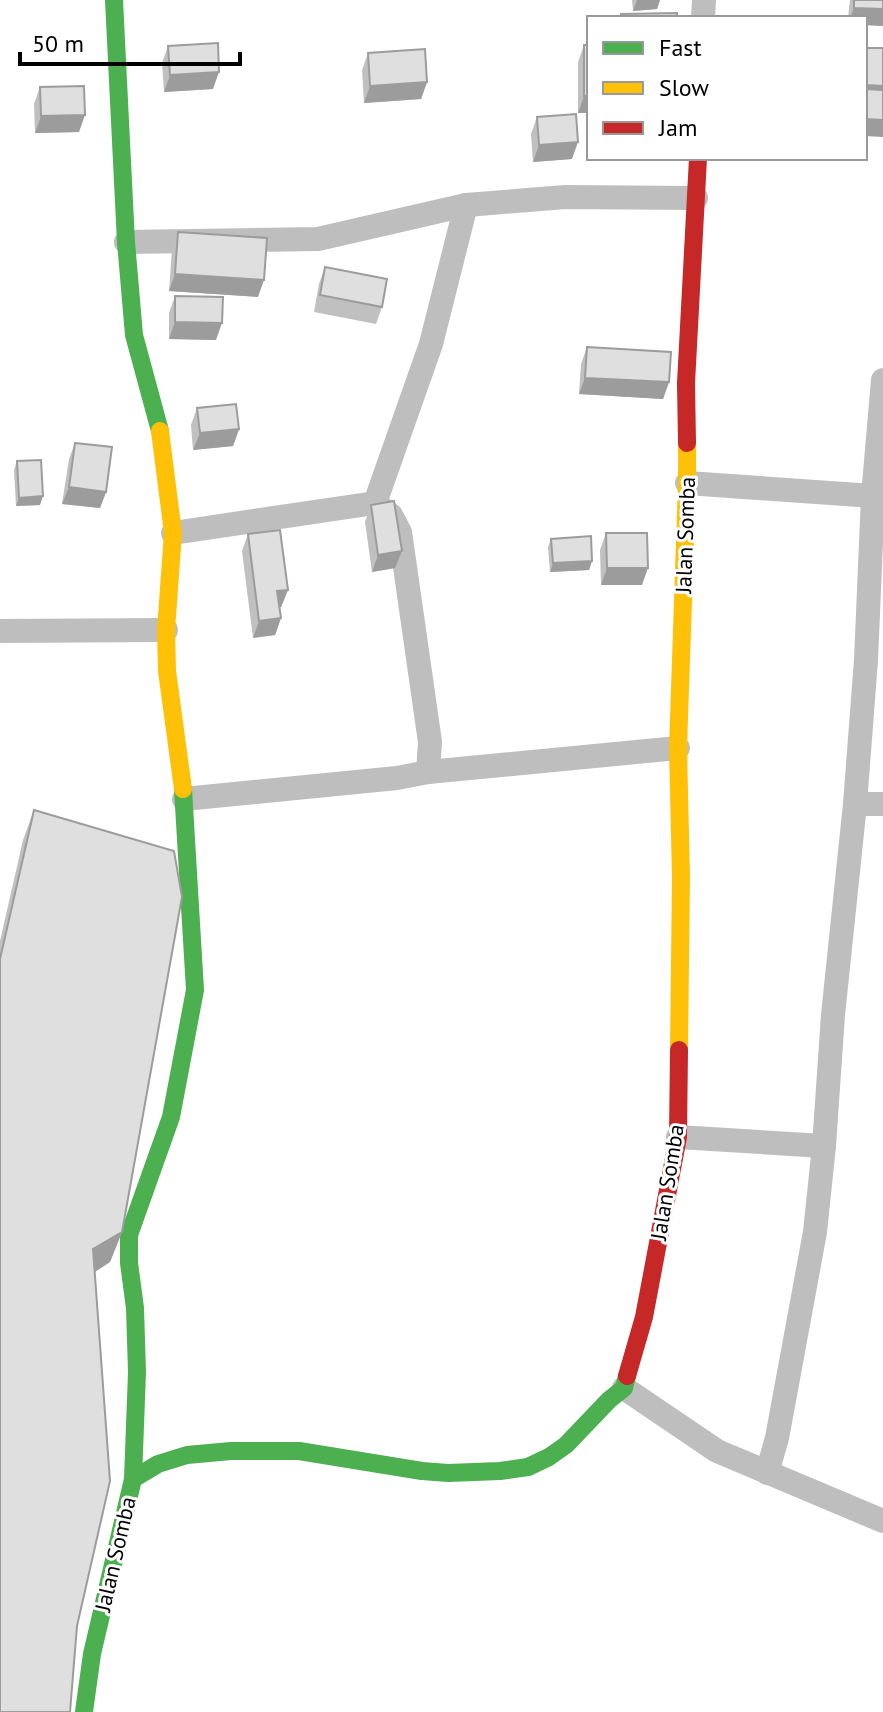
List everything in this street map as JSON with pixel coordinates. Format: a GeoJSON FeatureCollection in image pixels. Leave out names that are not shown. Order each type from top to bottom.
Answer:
{"type":"FeatureCollection","features":[{"type":"Feature","properties":{"kind":"street"},"geometry":{"type":"LineString","coordinates":[[114,0],[126,242],[134,335],[162,440],[173,533],[166,630],[167,671],[184,799],[195,990],[171,1117],[129,1235],[137,1372],[133,1479]]}},
{"type":"Feature","properties":{"kind":"street","name":"Jalan Somba"},"geometry":{"type":"LineString","coordinates":[[84,1712],[92,1654],[133,1479],[158,1464],[187,1455],[231,1451],[299,1451],[448,1473],[528,1467],[566,1445],[624,1388],[644,1317],[678,1137],[681,892],[678,748],[687,483],[686,383],[698,160]]}},
{"type":"Feature","properties":{"kind":"street"},"geometry":{"type":"LineString","coordinates":[[126,242],[318,239],[466,205],[565,197],[696,198]]}},
{"type":"Feature","properties":{"kind":"street"},"geometry":{"type":"LineString","coordinates":[[375,503],[431,344],[466,205]]}},
{"type":"Feature","properties":{"kind":"street"},"geometry":{"type":"LineString","coordinates":[[767,1473],[777,1438],[815,1232],[855,804],[875,661],[873,496],[883,380]]}},
{"type":"Feature","properties":{"kind":"street"},"geometry":{"type":"LineString","coordinates":[[687,483],[873,496]]}},
{"type":"Feature","properties":{"kind":"street"},"geometry":{"type":"LineString","coordinates":[[173,533],[375,503],[391,515],[400,532],[430,742],[428,772]]}},
{"type":"Feature","properties":{"kind":"street"},"geometry":{"type":"LineString","coordinates":[[0,631],[166,630]]}},
{"type":"Feature","properties":{"kind":"street"},"geometry":{"type":"LineString","coordinates":[[184,799],[678,748]]}},
{"type":"Feature","properties":{"kind":"street"},"geometry":{"type":"LineString","coordinates":[[855,804],[883,804]]}},
{"type":"Feature","properties":{"kind":"street"},"geometry":{"type":"LineString","coordinates":[[678,1137],[824,1146]]}},
{"type":"Feature","properties":{"kind":"street"},"geometry":{"type":"LineString","coordinates":[[624,1388],[717,1451],[883,1521]]}},
{"type":"Feature","properties":{"kind":"building"},"geometry":{"type":"Polygon","coordinates":[[[854,0],[883,0],[883,9],[854,8],[854,0]]]}},
{"type":"Feature","properties":{"kind":"building"},"geometry":{"type":"Polygon","coordinates":[[[677,13],[677,16],[621,16],[677,13]]]}},
{"type":"Feature","properties":{"kind":"building"},"geometry":{"type":"Polygon","coordinates":[[[218,43],[219,72],[170,75],[168,46],[218,43]]]}},
{"type":"Feature","properties":{"kind":"building"},"geometry":{"type":"Polygon","coordinates":[[[584,45],[587,45],[587,96],[584,96],[584,45]]]}},
{"type":"Feature","properties":{"kind":"building"},"geometry":{"type":"Polygon","coordinates":[[[867,48],[883,48],[883,86],[867,85],[867,48]]]}},
{"type":"Feature","properties":{"kind":"building"},"geometry":{"type":"Polygon","coordinates":[[[425,49],[427,82],[370,86],[368,53],[425,49]]]}},
{"type":"Feature","properties":{"kind":"building"},"geometry":{"type":"Polygon","coordinates":[[[84,86],[85,115],[41,116],[40,87],[84,86]]]}},
{"type":"Feature","properties":{"kind":"building"},"geometry":{"type":"Polygon","coordinates":[[[867,89],[883,90],[883,120],[867,119],[867,89]]]}},
{"type":"Feature","properties":{"kind":"building"},"geometry":{"type":"Polygon","coordinates":[[[576,114],[578,142],[539,145],[537,117],[576,114]]]}},
{"type":"Feature","properties":{"kind":"building"},"geometry":{"type":"Polygon","coordinates":[[[178,232],[267,238],[264,280],[175,274],[178,232]]]}},
{"type":"Feature","properties":{"kind":"building"},"geometry":{"type":"Polygon","coordinates":[[[325,267],[387,279],[382,307],[320,295],[325,267]]]}},
{"type":"Feature","properties":{"kind":"building"},"geometry":{"type":"Polygon","coordinates":[[[175,296],[223,297],[222,323],[175,322],[175,296]]]}},
{"type":"Feature","properties":{"kind":"building"},"geometry":{"type":"Polygon","coordinates":[[[587,347],[671,352],[669,382],[585,378],[587,347]]]}},
{"type":"Feature","properties":{"kind":"building"},"geometry":{"type":"Polygon","coordinates":[[[236,404],[239,429],[200,433],[197,408],[236,404]]]}},
{"type":"Feature","properties":{"kind":"building"},"geometry":{"type":"Polygon","coordinates":[[[75,443],[112,447],[106,492],[69,487],[75,443]]]}},
{"type":"Feature","properties":{"kind":"building"},"geometry":{"type":"Polygon","coordinates":[[[41,460],[43,496],[19,498],[17,461],[41,460]]]}},
{"type":"Feature","properties":{"kind":"building"},"geometry":{"type":"Polygon","coordinates":[[[394,501],[402,551],[378,555],[371,505],[394,501]]]}},
{"type":"Feature","properties":{"kind":"building"},"geometry":{"type":"Polygon","coordinates":[[[280,530],[288,590],[277,591],[281,618],[259,621],[248,534],[280,530]]]}},
{"type":"Feature","properties":{"kind":"building"},"geometry":{"type":"Polygon","coordinates":[[[606,533],[647,533],[648,568],[607,568],[606,533]]]}},
{"type":"Feature","properties":{"kind":"building"},"geometry":{"type":"Polygon","coordinates":[[[591,536],[592,561],[553,563],[551,539],[591,536]]]}},
{"type":"Feature","properties":{"kind":"building"},"geometry":{"type":"Polygon","coordinates":[[[34,810],[174,851],[182,897],[122,1232],[93,1249],[110,1481],[77,1626],[70,1712],[0,1712],[0,959],[34,810]]]}},
{"type":"Feature","properties":{"kind":"traffic: fast"},"geometry":{"type":"LineString","coordinates":[[114,0],[126,242],[134,335],[160,431]]}},
{"type":"Feature","properties":{"kind":"traffic: fast"},"geometry":{"type":"LineString","coordinates":[[133,1479],[137,1372],[129,1235],[171,1117],[195,990],[183,789]]}},
{"type":"Feature","properties":{"kind":"traffic: fast"},"geometry":{"type":"LineString","coordinates":[[84,1712],[92,1654],[133,1479],[158,1464],[187,1455],[231,1451],[299,1451],[448,1473],[528,1467],[566,1445],[624,1388],[627,1376]]}},
{"type":"Feature","properties":{"kind":"traffic: slow"},"geometry":{"type":"LineString","coordinates":[[160,431],[173,533],[166,630],[167,671],[183,789]]}},
{"type":"Feature","properties":{"kind":"traffic: slow"},"geometry":{"type":"LineString","coordinates":[[679,1050],[681,877],[678,748],[687,443]]}},
{"type":"Feature","properties":{"kind":"traffic: jam"},"geometry":{"type":"LineString","coordinates":[[687,443],[686,383],[698,160]]}},
{"type":"Feature","properties":{"kind":"traffic: jam"},"geometry":{"type":"LineString","coordinates":[[627,1376],[644,1317],[678,1137],[679,1050]]}}]}
